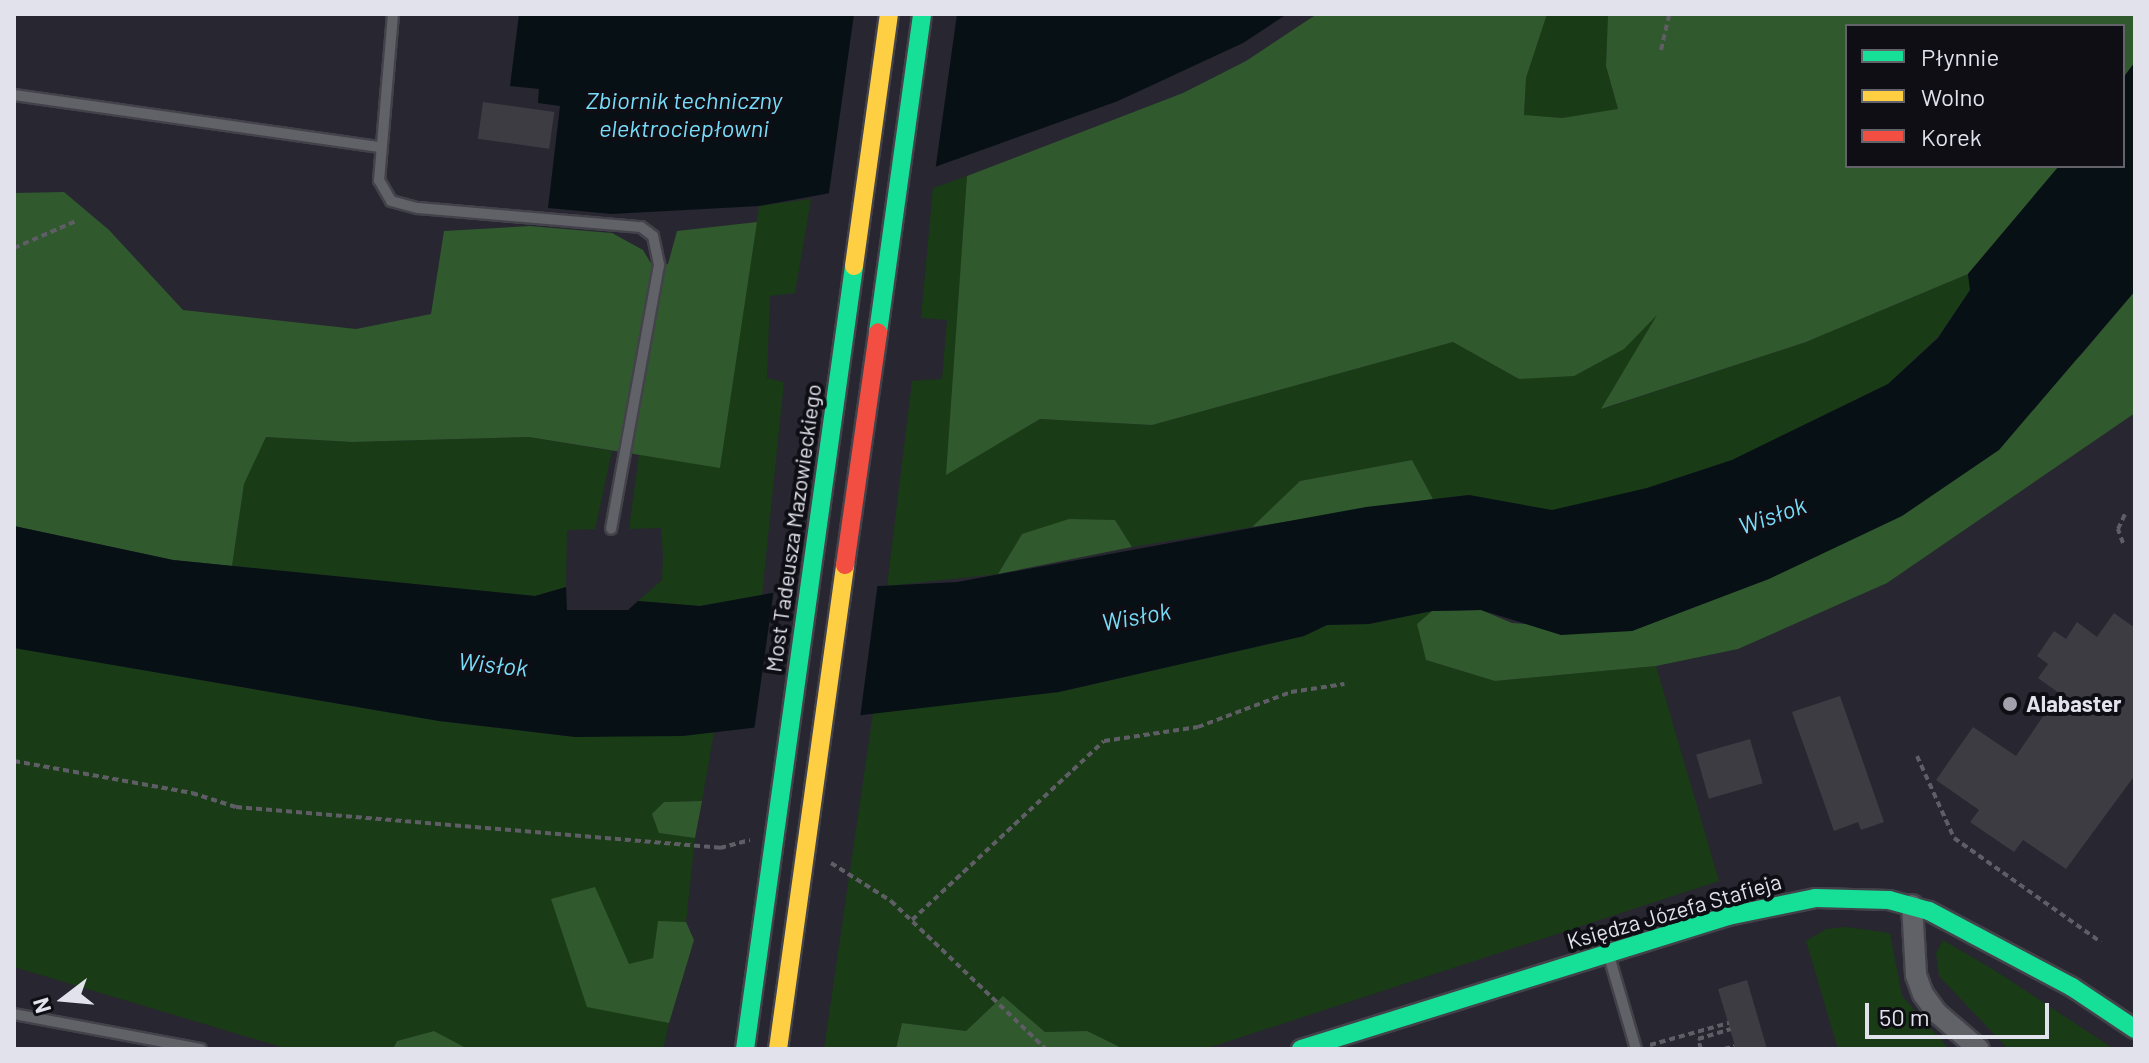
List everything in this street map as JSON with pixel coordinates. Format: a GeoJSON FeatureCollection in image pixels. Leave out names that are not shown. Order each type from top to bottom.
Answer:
{"type":"FeatureCollection","features":[{"type":"Feature","properties":{"kind":"main road","name":"Most Tadeusza Mazowieckiego"},"geometry":{"type":"LineString","coordinates":[[745,1049],[889,14]]}},
{"type":"Feature","properties":{"kind":"main road"},"geometry":{"type":"LineString","coordinates":[[778,1049],[922,14]]}},
{"type":"Feature","properties":{"kind":"main road","name":"Księdza Józefa Stafieja"},"geometry":{"type":"LineString","coordinates":[[1301,1049],[1786,902],[1854,897],[1912,905],[1969,928],[2135,1029]]}},
{"type":"Feature","properties":{"kind":"street"},"geometry":{"type":"LineString","coordinates":[[1912,905],[1916,975],[1923,994],[1937,1013],[1979,1049]]}},
{"type":"Feature","properties":{"kind":"lane"},"geometry":{"type":"LineString","coordinates":[[393,14],[379,180],[391,201],[418,208],[641,227],[653,236],[659,265],[611,529]]}},
{"type":"Feature","properties":{"kind":"lane"},"geometry":{"type":"LineString","coordinates":[[14,95],[380,147]]}},
{"type":"Feature","properties":{"kind":"lane"},"geometry":{"type":"LineString","coordinates":[[1608,954],[1637,1049]]}},
{"type":"Feature","properties":{"kind":"lane"},"geometry":{"type":"LineString","coordinates":[[14,1014],[201,1049]]}},
{"type":"Feature","properties":{"kind":"path"},"geometry":{"type":"LineString","coordinates":[[1661,50],[1669,14]]}},
{"type":"Feature","properties":{"kind":"path"},"geometry":{"type":"LineString","coordinates":[[14,248],[76,221]]}},
{"type":"Feature","properties":{"kind":"path"},"geometry":{"type":"LineString","coordinates":[[2123,543],[2118,529],[2126,512]]}},
{"type":"Feature","properties":{"kind":"path"},"geometry":{"type":"LineString","coordinates":[[912,920],[1104,741],[1198,727],[1291,692],[1344,684]]}},
{"type":"Feature","properties":{"kind":"path"},"geometry":{"type":"LineString","coordinates":[[1917,756],[1954,838],[2101,942]]}},
{"type":"Feature","properties":{"kind":"path"},"geometry":{"type":"LineString","coordinates":[[14,761],[192,793],[236,807],[720,848],[753,839]]}},
{"type":"Feature","properties":{"kind":"path"},"geometry":{"type":"LineString","coordinates":[[824,860],[849,872],[912,920],[1046,1049]]}},
{"type":"Feature","properties":{"kind":"path"},"geometry":{"type":"LineString","coordinates":[[1637,1049],[1729,1026],[1698,1039],[1701,1049]]}},
{"type":"Feature","properties":{"kind":"path"},"geometry":{"type":"LineString","coordinates":[[1724,1049],[1735,1046]]}},
{"type":"Feature","properties":{"kind":"green space"},"geometry":{"type":"Polygon","coordinates":[[[1317,14],[1547,14],[1526,78],[1524,115],[1562,118],[1618,109],[1606,66],[1608,14],[2135,14],[2135,62],[2125,75],[2125,24],[1845,24],[1845,168],[2057,168],[1968,274],[1806,342],[1601,409],[1657,315],[1624,349],[1574,376],[1519,379],[1453,342],[1152,425],[1040,419],[946,475],[967,176],[1183,93],[1246,61],[1317,14]]]}},
{"type":"Feature","properties":{"kind":"green space"},"geometry":{"type":"Polygon","coordinates":[[[1547,14],[1608,14],[1606,66],[1618,110],[1562,118],[1524,116],[1526,78],[1547,14]]]}},
{"type":"Feature","properties":{"kind":"green space"},"geometry":{"type":"Polygon","coordinates":[[[967,176],[947,474],[1040,419],[1152,425],[1453,342],[1519,379],[1660,311],[1603,409],[1806,342],[1968,274],[1970,290],[1938,337],[1888,384],[1732,460],[1647,488],[1552,511],[1469,495],[1433,499],[1412,460],[1300,481],[1252,527],[1132,547],[1115,520],[1022,534],[998,574],[887,586],[912,381],[942,379],[947,320],[921,318],[933,188],[967,176]]]}},
{"type":"Feature","properties":{"kind":"green space"},"geometry":{"type":"Polygon","coordinates":[[[64,192],[109,230],[183,310],[356,329],[431,314],[444,231],[530,226],[612,233],[643,250],[652,265],[668,264],[677,231],[757,222],[720,468],[529,437],[352,442],[266,437],[244,484],[232,566],[173,560],[14,526],[14,193],[64,192]]]}},
{"type":"Feature","properties":{"kind":"green space"},"geometry":{"type":"Polygon","coordinates":[[[811,199],[795,293],[770,296],[767,378],[784,382],[762,595],[700,606],[638,601],[662,580],[663,555],[661,528],[629,529],[639,455],[720,467],[759,206],[811,199]]]}},
{"type":"Feature","properties":{"kind":"green space"},"geometry":{"type":"Polygon","coordinates":[[[2135,291],[2135,413],[1887,583],[1738,649],[1656,666],[1495,681],[1426,660],[1417,624],[1432,611],[1481,610],[1512,623],[1632,631],[1680,612],[2080,356],[2135,291]]]}},
{"type":"Feature","properties":{"kind":"green space"},"geometry":{"type":"Polygon","coordinates":[[[266,437],[352,442],[529,437],[612,451],[595,529],[567,530],[566,587],[535,596],[232,566],[244,484],[266,437]]]}},
{"type":"Feature","properties":{"kind":"green space"},"geometry":{"type":"Polygon","coordinates":[[[1412,460],[1433,499],[1252,527],[1300,481],[1412,460]]]}},
{"type":"Feature","properties":{"kind":"green space"},"geometry":{"type":"Polygon","coordinates":[[[1069,519],[1115,520],[1132,547],[998,574],[1022,534],[1069,519]]]}},
{"type":"Feature","properties":{"kind":"green space"},"geometry":{"type":"Polygon","coordinates":[[[1432,611],[1417,624],[1426,660],[1495,681],[1656,666],[1719,881],[1205,1049],[1124,1049],[1087,1031],[1045,1032],[1003,996],[966,1031],[902,1023],[896,1049],[824,1049],[873,713],[1059,692],[1304,636],[1327,625],[1369,624],[1432,611]]]}},
{"type":"Feature","properties":{"kind":"green space"},"geometry":{"type":"Polygon","coordinates":[[[14,648],[439,721],[575,737],[714,732],[702,801],[664,802],[660,833],[695,838],[686,922],[658,922],[653,958],[629,965],[587,1006],[669,1023],[663,1049],[468,1049],[434,1031],[397,1041],[393,1049],[288,1049],[14,967],[14,648]]]}},
{"type":"Feature","properties":{"kind":"green space"},"geometry":{"type":"Polygon","coordinates":[[[702,801],[695,838],[659,833],[652,814],[664,802],[702,801]]]}},
{"type":"Feature","properties":{"kind":"green space"},"geometry":{"type":"Polygon","coordinates":[[[595,887],[629,964],[653,958],[658,921],[686,922],[694,940],[669,1023],[587,1007],[551,899],[595,887]]]}},
{"type":"Feature","properties":{"kind":"green space"},"geometry":{"type":"Polygon","coordinates":[[[1846,927],[1890,933],[1902,996],[1949,1049],[1838,1049],[1806,941],[1826,929],[1846,927]]]}},
{"type":"Feature","properties":{"kind":"green space"},"geometry":{"type":"Polygon","coordinates":[[[1943,940],[2114,1049],[2008,1049],[1939,976],[1936,953],[1943,940]]]}},
{"type":"Feature","properties":{"kind":"green space"},"geometry":{"type":"Polygon","coordinates":[[[1003,996],[1045,1032],[1087,1031],[1124,1049],[896,1049],[902,1023],[966,1031],[1003,996]]]}},
{"type":"Feature","properties":{"kind":"green space"},"geometry":{"type":"Polygon","coordinates":[[[434,1031],[468,1049],[393,1049],[397,1041],[434,1031]]]}},
{"type":"Feature","properties":{"kind":"water","name":"Zbiornik techniczny elektrociepłowni"},"geometry":{"type":"Polygon","coordinates":[[[519,14],[1287,14],[1243,43],[1118,101],[896,181],[759,206],[612,214],[548,208],[560,106],[538,103],[539,89],[510,86],[519,14]]]}},
{"type":"Feature","properties":{"kind":"water","name":"Wisłok"},"geometry":{"type":"Polygon","coordinates":[[[2135,62],[2135,291],[1999,450],[1902,516],[1769,579],[1632,631],[1561,635],[1481,610],[1432,611],[1369,624],[1327,625],[1304,636],[1059,692],[683,736],[575,737],[439,721],[14,648],[14,526],[173,560],[535,596],[566,587],[567,610],[628,610],[638,601],[700,606],[783,591],[957,582],[1366,507],[1469,495],[1552,510],[1647,488],[1732,460],[1888,384],[1938,338],[1970,290],[1968,274],[2057,168],[2125,168],[2125,75],[2135,62]]]}},
{"type":"Feature","properties":{"kind":"pier"},"geometry":{"type":"Polygon","coordinates":[[[854,14],[957,14],[935,172],[828,200],[854,14]]]}},
{"type":"Feature","properties":{"kind":"pier"},"geometry":{"type":"Polygon","coordinates":[[[878,582],[860,718],[754,731],[774,589],[878,582]]]}},
{"type":"Feature","properties":{"kind":"building"},"geometry":{"type":"Polygon","coordinates":[[[483,102],[554,112],[549,149],[478,139],[483,102]]]}},
{"type":"Feature","properties":{"kind":"building","name":"Alabaster"},"geometry":{"type":"Polygon","coordinates":[[[2114,613],[2135,628],[2135,775],[2066,869],[2023,840],[2014,852],[1970,822],[1979,810],[1936,780],[1973,727],[2016,756],[2059,693],[2038,678],[2048,664],[2037,656],[2054,631],[2066,639],[2077,622],[2097,637],[2114,613]]]}},
{"type":"Feature","properties":{"kind":"building"},"geometry":{"type":"Polygon","coordinates":[[[1840,696],[1884,822],[1861,830],[1858,822],[1834,831],[1792,712],[1840,696]]]}},
{"type":"Feature","properties":{"kind":"building"},"geometry":{"type":"Polygon","coordinates":[[[1750,739],[1763,783],[1709,799],[1696,754],[1750,739]]]}},
{"type":"Feature","properties":{"kind":"building"},"geometry":{"type":"Polygon","coordinates":[[[1747,980],[1767,1049],[1736,1049],[1718,989],[1747,980]]]}},
{"type":"Feature","properties":{"kind":"traffic: fast"},"geometry":{"type":"LineString","coordinates":[[878,332],[922,14]]}},
{"type":"Feature","properties":{"kind":"traffic: fast"},"geometry":{"type":"LineString","coordinates":[[745,1049],[854,266]]}},
{"type":"Feature","properties":{"kind":"traffic: fast"},"geometry":{"type":"LineString","coordinates":[[1301,1049],[1728,916],[1816,898],[1889,900],[1929,911],[2072,987],[2135,1029]]}},
{"type":"Feature","properties":{"kind":"traffic: slow"},"geometry":{"type":"LineString","coordinates":[[854,266],[889,14]]}},
{"type":"Feature","properties":{"kind":"traffic: slow"},"geometry":{"type":"LineString","coordinates":[[778,1049],[845,565]]}},
{"type":"Feature","properties":{"kind":"traffic: jam"},"geometry":{"type":"LineString","coordinates":[[845,565],[878,332]]}},
{"type":"Feature","properties":{"kind":"place","name":"Alabaster"},"geometry":{"type":"Point","coordinates":[2010,704]}}]}
